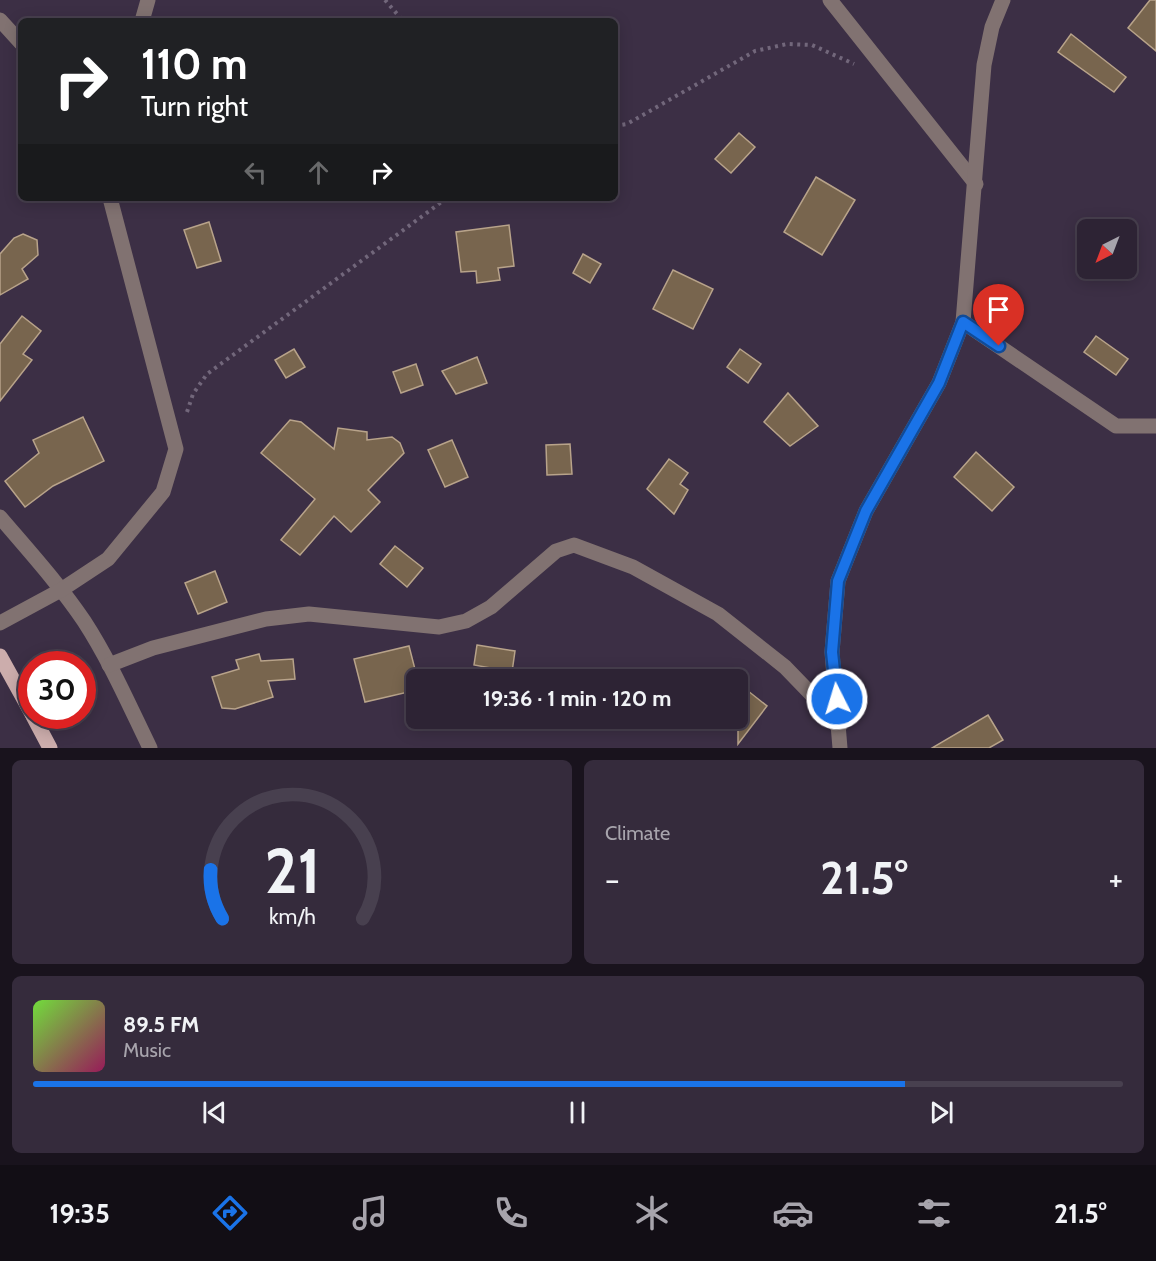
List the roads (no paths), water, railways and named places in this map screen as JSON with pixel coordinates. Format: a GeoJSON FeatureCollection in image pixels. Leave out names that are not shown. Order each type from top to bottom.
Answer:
{"type":"FeatureCollection","features":[{"type":"Feature","properties":{"kind":"main road"},"geometry":{"type":"LineString","coordinates":[[0,656],[18,689]]}},
{"type":"Feature","properties":{"kind":"main road"},"geometry":{"type":"LineString","coordinates":[[40,729],[50,748]]}},
{"type":"Feature","properties":{"kind":"street"},"geometry":{"type":"LineString","coordinates":[[143,18],[148,0]]}},
{"type":"Feature","properties":{"kind":"street"},"geometry":{"type":"LineString","coordinates":[[830,0],[976,184]]}},
{"type":"Feature","properties":{"kind":"street"},"geometry":{"type":"LineString","coordinates":[[840,748],[832,652],[838,581],[866,511],[939,383],[963,322],[984,65],[992,27],[1003,0]]}},
{"type":"Feature","properties":{"kind":"street"},"geometry":{"type":"LineString","coordinates":[[0,20],[18,40]]}},
{"type":"Feature","properties":{"kind":"street"},"geometry":{"type":"LineString","coordinates":[[0,623],[61,590],[108,559],[140,523],[163,492],[176,449],[111,201]]}},
{"type":"Feature","properties":{"kind":"street"},"geometry":{"type":"LineString","coordinates":[[963,322],[1116,426],[1156,426]]}},
{"type":"Feature","properties":{"kind":"street"},"geometry":{"type":"LineString","coordinates":[[0,517],[61,590],[110,665],[150,748]]}},
{"type":"Feature","properties":{"kind":"street"},"geometry":{"type":"LineString","coordinates":[[110,665],[153,648],[266,619],[309,614],[439,627],[466,621],[491,607],[556,550],[574,545],[633,567],[718,614],[785,667],[814,697],[839,728]]}}]}
